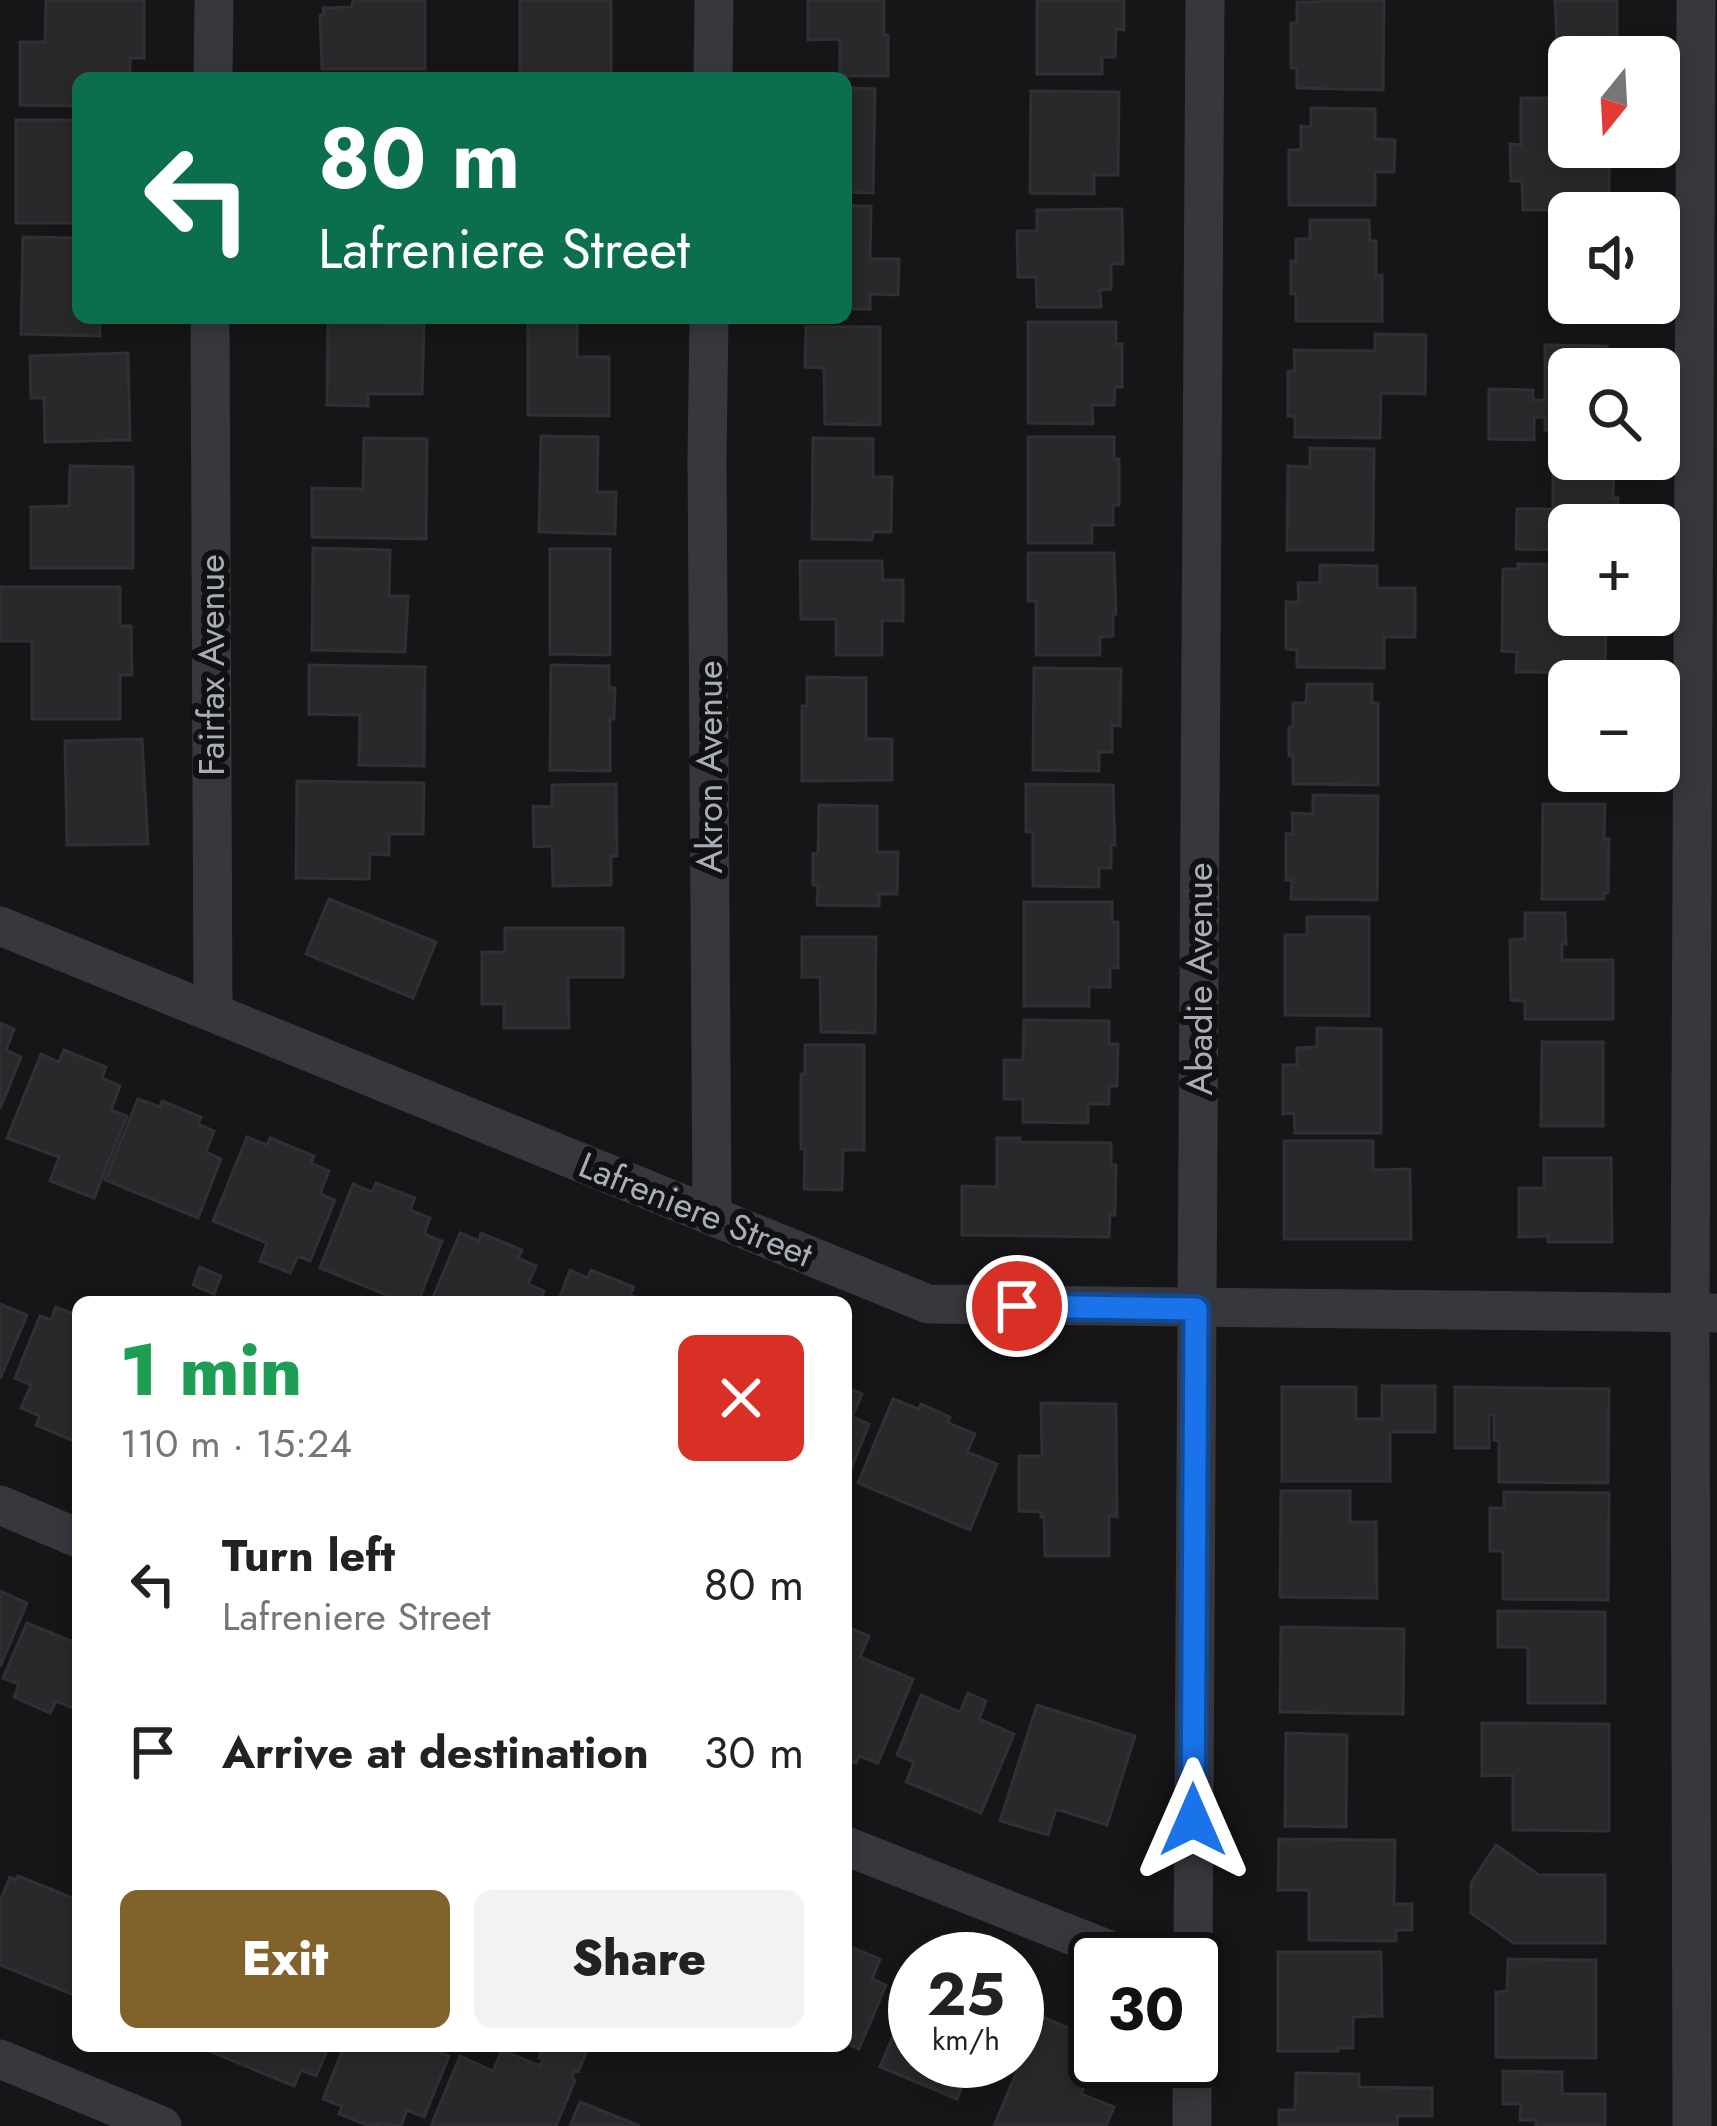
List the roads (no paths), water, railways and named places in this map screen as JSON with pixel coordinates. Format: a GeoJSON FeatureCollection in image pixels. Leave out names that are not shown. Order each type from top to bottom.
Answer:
{"type":"FeatureCollection","features":[{"type":"Feature","properties":{"kind":"street"},"geometry":{"type":"LineString","coordinates":[[213,72],[214,0]]}},
{"type":"Feature","properties":{"kind":"street"},"geometry":{"type":"LineString","coordinates":[[712,72],[714,0]]}},
{"type":"Feature","properties":{"kind":"street","name":"Abadie Avenue"},"geometry":{"type":"LineString","coordinates":[[1193,1932],[1205,0]]}},
{"type":"Feature","properties":{"kind":"street"},"geometry":{"type":"LineString","coordinates":[[1692,2126],[1703,1313],[1696,0]]}},
{"type":"Feature","properties":{"kind":"street","name":"Fairfax Avenue"},"geometry":{"type":"LineString","coordinates":[[209,324],[213,1012]]}},
{"type":"Feature","properties":{"kind":"street","name":"Akron Avenue"},"geometry":{"type":"LineString","coordinates":[[709,324],[712,1215]]}},
{"type":"Feature","properties":{"kind":"street","name":"Lafreniere Street"},"geometry":{"type":"LineString","coordinates":[[0,926],[928,1304],[1703,1313]]}},
{"type":"Feature","properties":{"kind":"street"},"geometry":{"type":"LineString","coordinates":[[0,1505],[72,1535]]}},
{"type":"Feature","properties":{"kind":"street"},"geometry":{"type":"LineString","coordinates":[[852,1848],[1068,1934]]}},
{"type":"Feature","properties":{"kind":"street"},"geometry":{"type":"LineString","coordinates":[[0,2059],[162,2126]]}},
{"type":"Feature","properties":{"kind":"street"},"geometry":{"type":"LineString","coordinates":[[1192,2088],[1192,2126]]}}]}
